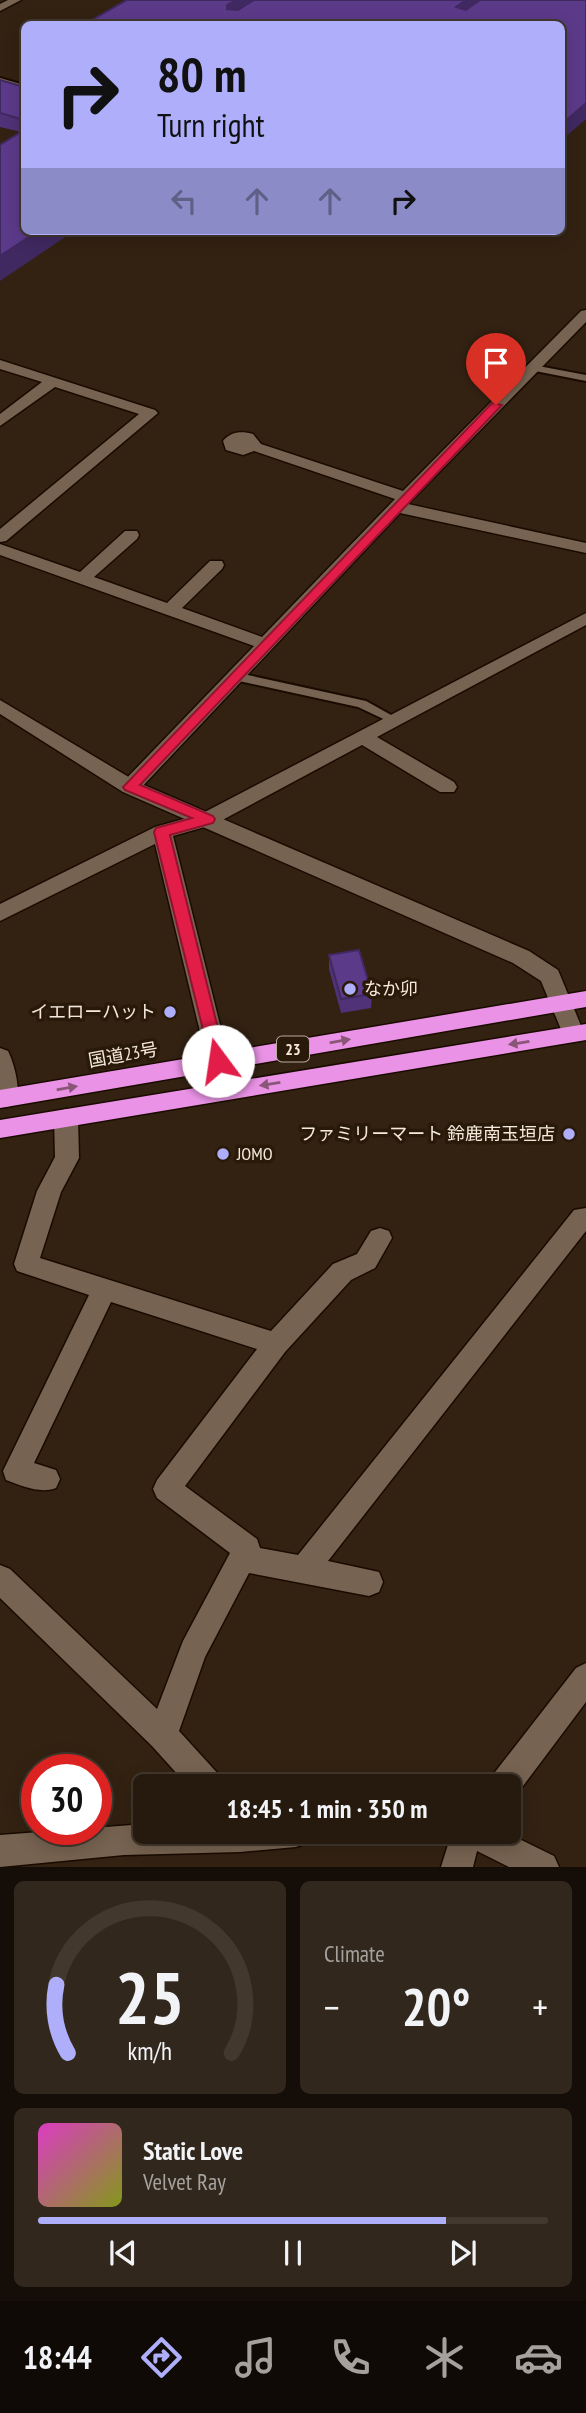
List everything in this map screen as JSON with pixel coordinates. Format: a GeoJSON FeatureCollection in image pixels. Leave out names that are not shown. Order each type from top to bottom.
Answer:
{"type":"FeatureCollection","features":[{"type":"Feature","properties":{"kind":"highway","name":"国道23号"},"geometry":{"type":"LineString","coordinates":[[4,1099],[586,999]]}},
{"type":"Feature","properties":{"kind":"highway","name":"23"},"geometry":{"type":"LineString","coordinates":[[0,1129],[580,1032]]}},
{"type":"Feature","properties":{"kind":"street"},"geometry":{"type":"LineString","coordinates":[[0,8],[16,0]]}},
{"type":"Feature","properties":{"kind":"street"},"geometry":{"type":"LineString","coordinates":[[130,787],[401,502],[533,368],[583,322]]}},
{"type":"Feature","properties":{"kind":"street"},"geometry":{"type":"LineString","coordinates":[[0,364],[150,413],[0,537]]}},
{"type":"Feature","properties":{"kind":"street"},"geometry":{"type":"LineString","coordinates":[[0,421],[53,381]]}},
{"type":"Feature","properties":{"kind":"street"},"geometry":{"type":"LineString","coordinates":[[253,446],[401,502],[586,548]]}},
{"type":"Feature","properties":{"kind":"street"},"geometry":{"type":"LineString","coordinates":[[83,578],[131,535]]}},
{"type":"Feature","properties":{"kind":"street"},"geometry":{"type":"LineString","coordinates":[[0,548],[264,644]]}},
{"type":"Feature","properties":{"kind":"street"},"geometry":{"type":"LineString","coordinates":[[170,610],[216,565]]}},
{"type":"Feature","properties":{"kind":"street"},"geometry":{"type":"LineString","coordinates":[[0,913],[162,832],[208,819],[586,618]]}},
{"type":"Feature","properties":{"kind":"street"},"geometry":{"type":"LineString","coordinates":[[0,706],[130,787],[521,957],[550,976],[580,1032]]}},
{"type":"Feature","properties":{"kind":"street"},"geometry":{"type":"LineString","coordinates":[[363,737],[447,788]]}},
{"type":"Feature","properties":{"kind":"street"},"geometry":{"type":"LineString","coordinates":[[162,832],[218,1061]]}},
{"type":"Feature","properties":{"kind":"street"},"geometry":{"type":"LineString","coordinates":[[0,1057],[4,1099]]}},
{"type":"Feature","properties":{"kind":"street"},"geometry":{"type":"LineString","coordinates":[[66,1118],[67,1158],[49,1191],[26,1264],[276,1344]]}},
{"type":"Feature","properties":{"kind":"street"},"geometry":{"type":"LineString","coordinates":[[303,1570],[583,1217]]}},
{"type":"Feature","properties":{"kind":"street"},"geometry":{"type":"LineString","coordinates":[[163,1735],[193,1651],[247,1549],[167,1489],[276,1344],[342,1272],[366,1261],[380,1238]]}},
{"type":"Feature","properties":{"kind":"street"},"geometry":{"type":"LineString","coordinates":[[46,1479],[16,1471],[105,1289]]}},
{"type":"Feature","properties":{"kind":"street"},"geometry":{"type":"LineString","coordinates":[[242,1559],[369,1582]]}},
{"type":"Feature","properties":{"kind":"street"},"geometry":{"type":"LineString","coordinates":[[0,1579],[163,1735],[198,1774]]}},
{"type":"Feature","properties":{"kind":"street"},"geometry":{"type":"LineString","coordinates":[[513,1774],[586,1678]]}},
{"type":"Feature","properties":{"kind":"street"},"geometry":{"type":"LineString","coordinates":[[0,1851],[133,1840]]}},
{"type":"Feature","properties":{"kind":"street"},"geometry":{"type":"LineString","coordinates":[[457,1867],[466,1844]]}},
{"type":"Feature","properties":{"kind":"street"},"geometry":{"type":"LineString","coordinates":[[495,1844],[543,1867]]}},
{"type":"Feature","properties":{"kind":"lane"},"geometry":{"type":"LineString","coordinates":[[0,80],[21,85]]}},
{"type":"Feature","properties":{"kind":"lane"},"geometry":{"type":"LineString","coordinates":[[533,368],[586,378]]}},
{"type":"Feature","properties":{"kind":"lane"},"geometry":{"type":"LineString","coordinates":[[234,676],[362,704],[394,720]]}},
{"type":"Feature","properties":{"kind":"building"},"geometry":{"type":"Polygon","coordinates":[[[127,0],[236,0],[227,5],[227,9],[238,10],[254,0],[466,0],[456,7],[466,10],[480,0],[586,0],[586,103],[565,121],[565,21],[90,21],[127,0]]]}},
{"type":"Feature","properties":{"kind":"building"},"geometry":{"type":"Polygon","coordinates":[[[0,80],[21,86],[21,119],[0,113],[0,80]]]}},
{"type":"Feature","properties":{"kind":"building"},"geometry":{"type":"Polygon","coordinates":[[[21,132],[21,235],[32,235],[0,256],[0,145],[21,132]]]}},
{"type":"Feature","properties":{"kind":"building"},"geometry":{"type":"Polygon","coordinates":[[[359,950],[372,994],[341,999],[329,955],[359,950]]]}},
{"type":"Feature","properties":{"kind":"place","name":"なか卯"},"geometry":{"type":"Point","coordinates":[350,989]}},
{"type":"Feature","properties":{"kind":"place","name":"イエローハット"},"geometry":{"type":"Point","coordinates":[170,1012]}},
{"type":"Feature","properties":{"kind":"place","name":"ファミリーマート 鈴鹿南玉垣店"},"geometry":{"type":"Point","coordinates":[569,1134]}},
{"type":"Feature","properties":{"kind":"place","name":"JOMO"},"geometry":{"type":"Point","coordinates":[223,1154]}},
{"type":"Feature","properties":{"kind":"route"},"geometry":{"type":"LineString","coordinates":[[218,1061],[162,832],[208,819],[130,787],[264,644],[496,405]]}}]}
